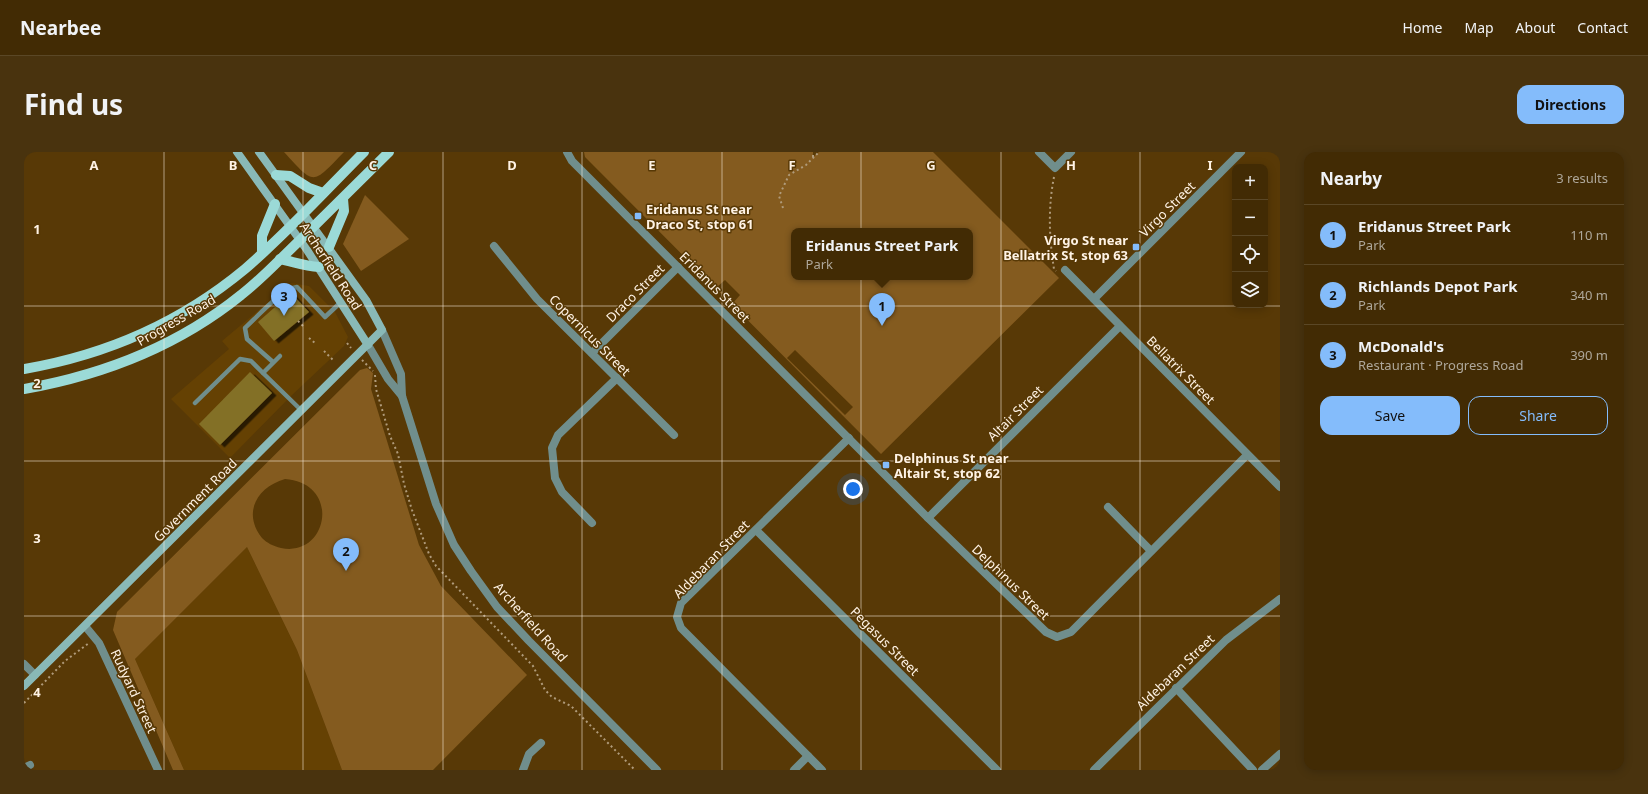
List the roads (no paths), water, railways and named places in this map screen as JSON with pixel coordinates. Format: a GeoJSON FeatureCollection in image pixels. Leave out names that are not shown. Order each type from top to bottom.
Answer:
{"type":"FeatureCollection","features":[{"type":"Feature","properties":{"kind":"main road","name":"Progress Road"},"geometry":{"type":"LineString","coordinates":[[24,369],[65,362],[123,343],[159,326],[215,292],[262,253],[364,152]]}},
{"type":"Feature","properties":{"kind":"main road","name":"Progress Road"},"geometry":{"type":"LineString","coordinates":[[24,389],[83,377],[112,367],[160,346],[218,313],[247,291],[343,199],[389,152]]}},
{"type":"Feature","properties":{"kind":"main road"},"geometry":{"type":"LineString","coordinates":[[276,176],[290,176],[309,188],[323,193]]}},
{"type":"Feature","properties":{"kind":"main road"},"geometry":{"type":"LineString","coordinates":[[329,247],[344,211],[343,199]]}},
{"type":"Feature","properties":{"kind":"main road"},"geometry":{"type":"LineString","coordinates":[[262,253],[262,236],[275,204]]}},
{"type":"Feature","properties":{"kind":"main road"},"geometry":{"type":"LineString","coordinates":[[280,259],[304,266],[319,267]]}},
{"type":"Feature","properties":{"kind":"street","name":"Archerfield Road"},"geometry":{"type":"LineString","coordinates":[[237,152],[319,267],[388,379],[402,396]]}},
{"type":"Feature","properties":{"kind":"street","name":"Archerfield Road"},"geometry":{"type":"LineString","coordinates":[[259,152],[314,226],[366,300],[382,330],[401,374],[402,396],[436,504],[454,545],[497,607],[658,770]]}},
{"type":"Feature","properties":{"kind":"street","name":"Eridanus Street"},"geometry":{"type":"LineString","coordinates":[[567,152],[572,161],[849,438]]}},
{"type":"Feature","properties":{"kind":"street"},"geometry":{"type":"LineString","coordinates":[[1039,152],[1055,168],[1071,152]]}},
{"type":"Feature","properties":{"kind":"street","name":"Virgo Street"},"geometry":{"type":"LineString","coordinates":[[1094,299],[1241,152]]}},
{"type":"Feature","properties":{"kind":"street","name":"Copernicus Street"},"geometry":{"type":"LineString","coordinates":[[494,246],[537,299],[674,435]]}},
{"type":"Feature","properties":{"kind":"street","name":"Draco Street"},"geometry":{"type":"LineString","coordinates":[[592,353],[678,267]]}},
{"type":"Feature","properties":{"kind":"street","name":"Bellatrix Street"},"geometry":{"type":"LineString","coordinates":[[1065,270],[1280,488]]}},
{"type":"Feature","properties":{"kind":"street","name":"Altair Street"},"geometry":{"type":"LineString","coordinates":[[928,518],[1120,326]]}},
{"type":"Feature","properties":{"kind":"street","name":"Government Road"},"geometry":{"type":"LineString","coordinates":[[24,686],[382,330]]}},
{"type":"Feature","properties":{"kind":"street"},"geometry":{"type":"LineString","coordinates":[[592,523],[562,492],[555,478],[552,448],[558,435],[617,378]]}},
{"type":"Feature","properties":{"kind":"street","name":"Delphinus Street"},"geometry":{"type":"LineString","coordinates":[[849,438],[928,518],[1046,632],[1058,637],[1071,632],[1247,455]]}},
{"type":"Feature","properties":{"kind":"street","name":"Aldebaran Street"},"geometry":{"type":"LineString","coordinates":[[822,770],[681,628],[676,617],[682,603],[849,438]]}},
{"type":"Feature","properties":{"kind":"street"},"geometry":{"type":"LineString","coordinates":[[1108,506],[1151,551]]}},
{"type":"Feature","properties":{"kind":"street","name":"Pegasus Street"},"geometry":{"type":"LineString","coordinates":[[756,530],[997,770]]}},
{"type":"Feature","properties":{"kind":"street","name":"Aldebaran Street"},"geometry":{"type":"LineString","coordinates":[[1094,770],[1226,640],[1280,599]]}},
{"type":"Feature","properties":{"kind":"street","name":"Rudyard Street"},"geometry":{"type":"LineString","coordinates":[[85,626],[95,637],[158,770]]}},
{"type":"Feature","properties":{"kind":"street"},"geometry":{"type":"LineString","coordinates":[[24,664],[35,675]]}},
{"type":"Feature","properties":{"kind":"street"},"geometry":{"type":"LineString","coordinates":[[1176,688],[1253,770]]}},
{"type":"Feature","properties":{"kind":"street"},"geometry":{"type":"LineString","coordinates":[[523,770],[529,754],[541,743]]}},
{"type":"Feature","properties":{"kind":"street"},"geometry":{"type":"LineString","coordinates":[[1262,770],[1280,754]]}},
{"type":"Feature","properties":{"kind":"street"},"geometry":{"type":"LineString","coordinates":[[794,770],[808,756]]}},
{"type":"Feature","properties":{"kind":"lane"},"geometry":{"type":"LineString","coordinates":[[273,362],[247,339],[245,328],[282,295],[292,288],[297,287],[325,317],[341,302]]}},
{"type":"Feature","properties":{"kind":"lane"},"geometry":{"type":"LineString","coordinates":[[263,373],[280,356]]}},
{"type":"Feature","properties":{"kind":"lane"},"geometry":{"type":"LineString","coordinates":[[195,403],[240,359],[251,361],[302,411]]}},
{"type":"Feature","properties":{"kind":"place","name":"Eridanus St near Draco St, stop 61"},"geometry":{"type":"Point","coordinates":[638,216]}},
{"type":"Feature","properties":{"kind":"place","name":"Virgo St near Bellatrix St, stop 63"},"geometry":{"type":"Point","coordinates":[1136,247]}},
{"type":"Feature","properties":{"kind":"place","name":"McDonald's"},"geometry":{"type":"Point","coordinates":[284,316]}},
{"type":"Feature","properties":{"kind":"place","name":"Eridanus Street Park"},"geometry":{"type":"Point","coordinates":[882,326]}},
{"type":"Feature","properties":{"kind":"place","name":"Delphinus St near Altair St, stop 62"},"geometry":{"type":"Point","coordinates":[886,465]}},
{"type":"Feature","properties":{"kind":"place","name":"Richlands Depot Park"},"geometry":{"type":"Point","coordinates":[346,571]}}]}
